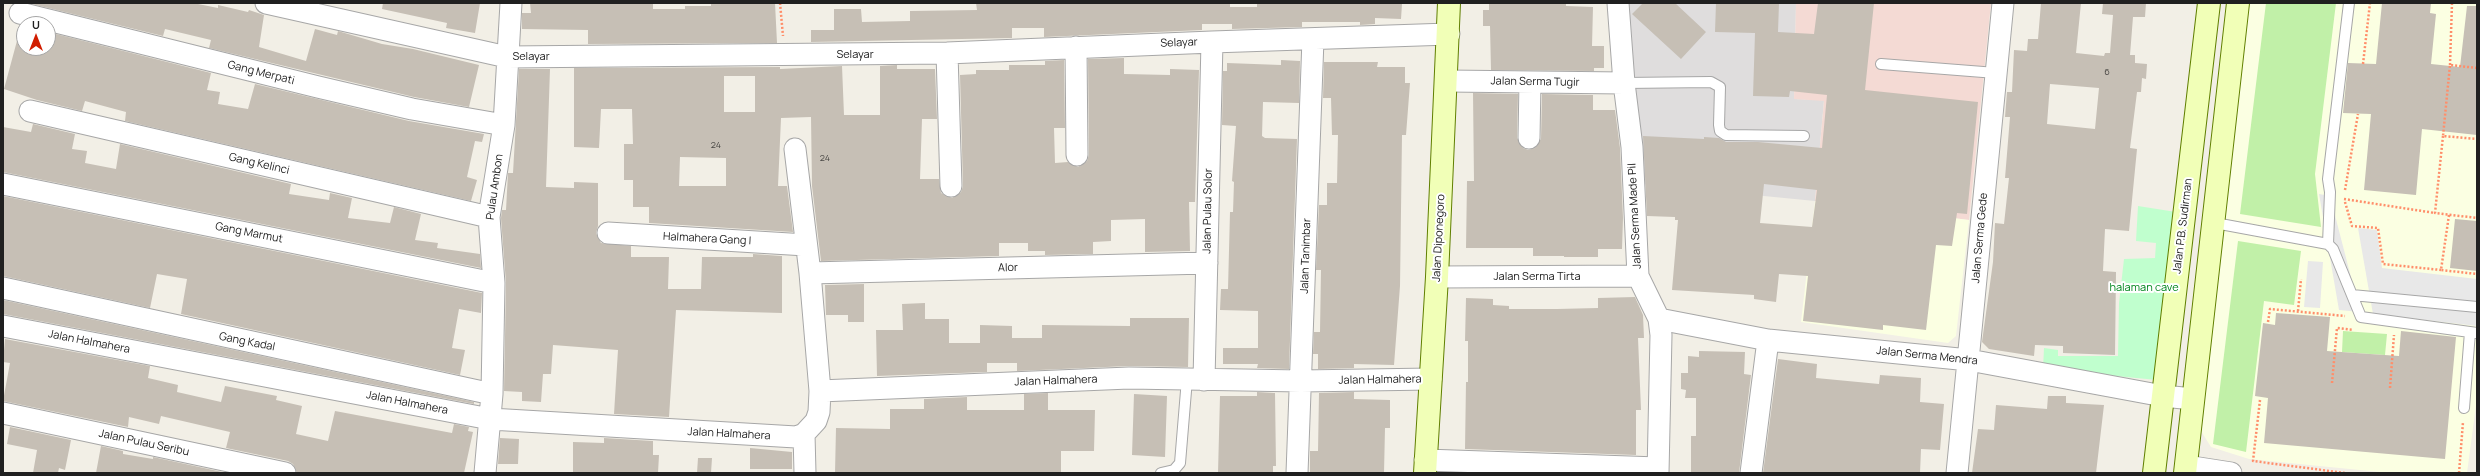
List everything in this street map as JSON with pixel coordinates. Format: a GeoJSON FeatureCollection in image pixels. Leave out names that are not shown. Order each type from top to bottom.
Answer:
{"type":"FeatureCollection","features":[{"type":"Feature","properties":{"kind":"street","name":"Selayar"},"geometry":{"type":"LineString","coordinates":[[266,3],[507,57],[947,54],[1076,47],[1449,34]]}},
{"type":"Feature","properties":{"kind":"street","name":"Pulau Ambon"},"geometry":{"type":"LineString","coordinates":[[490,419],[492,394],[494,283],[489,217],[504,125],[507,57],[512,3]]}},
{"type":"Feature","properties":{"kind":"street","name":"Jalan Diponegoro"},"geometry":{"type":"LineString","coordinates":[[1425,467],[1437,276],[1447,81],[1449,3]]}},
{"type":"Feature","properties":{"kind":"street","name":"Jalan Serma Made Pil"},"geometry":{"type":"LineString","coordinates":[[1618,3],[1624,83],[1632,147],[1638,276],[1659,319],[1662,365],[1658,471]]}},
{"type":"Feature","properties":{"kind":"street","name":"Jalan Serma Gede"},"geometry":{"type":"LineString","coordinates":[[1957,473],[2003,3]]}},
{"type":"Feature","properties":{"kind":"street","name":"Jalan P.B. Sudirman"},"geometry":{"type":"LineString","coordinates":[[2154,473],[2209,3]]}},
{"type":"Feature","properties":{"kind":"street"},"geometry":{"type":"LineString","coordinates":[[2231,473],[2186,470],[2193,399],[2215,223],[2238,3]]}},
{"type":"Feature","properties":{"kind":"street","name":"Gang Merpati"},"geometry":{"type":"LineString","coordinates":[[20,13],[412,109],[504,125]]}},
{"type":"Feature","properties":{"kind":"street","name":"Jalan Tanimbar"},"geometry":{"type":"LineString","coordinates":[[1298,473],[1313,38]]}},
{"type":"Feature","properties":{"kind":"street","name":"Jalan Pulau Solor"},"geometry":{"type":"LineString","coordinates":[[1196,379],[1207,263],[1212,42]]}},
{"type":"Feature","properties":{"kind":"street"},"geometry":{"type":"LineString","coordinates":[[1076,47],[1077,155]]}},
{"type":"Feature","properties":{"kind":"street"},"geometry":{"type":"LineString","coordinates":[[947,54],[951,186]]}},
{"type":"Feature","properties":{"kind":"street","name":"Jalan Serma Tugir"},"geometry":{"type":"LineString","coordinates":[[1447,81],[1624,83]]}},
{"type":"Feature","properties":{"kind":"street"},"geometry":{"type":"LineString","coordinates":[[1529,138],[1530,82]]}},
{"type":"Feature","properties":{"kind":"street","name":"Gang Kelinci"},"geometry":{"type":"LineString","coordinates":[[30,111],[489,217]]}},
{"type":"Feature","properties":{"kind":"street"},"geometry":{"type":"LineString","coordinates":[[795,149],[810,274],[820,391],[819,412],[816,421],[804,434],[805,473]]}},
{"type":"Feature","properties":{"kind":"street","name":"Gang Marmut"},"geometry":{"type":"LineString","coordinates":[[3,184],[494,283]]}},
{"type":"Feature","properties":{"kind":"street","name":"Halmahera Gang I"},"geometry":{"type":"LineString","coordinates":[[608,233],[806,244]]}},
{"type":"Feature","properties":{"kind":"street","name":"Alor"},"geometry":{"type":"LineString","coordinates":[[810,274],[1207,263]]}},
{"type":"Feature","properties":{"kind":"street","name":"Jalan Serma Tirta"},"geometry":{"type":"LineString","coordinates":[[1437,276],[1638,276]]}},
{"type":"Feature","properties":{"kind":"street","name":"Gang Kadal"},"geometry":{"type":"LineString","coordinates":[[3,288],[492,394]]}},
{"type":"Feature","properties":{"kind":"street","name":"Jalan Serma Mendra"},"geometry":{"type":"LineString","coordinates":[[1659,319],[1768,340],[1969,360],[2163,396],[2193,399]]}},
{"type":"Feature","properties":{"kind":"street","name":"Jalan Halmahera"},"geometry":{"type":"LineString","coordinates":[[3,326],[490,419],[766,437],[796,437],[804,434]]}},
{"type":"Feature","properties":{"kind":"street"},"geometry":{"type":"LineString","coordinates":[[1750,473],[1768,340]]}},
{"type":"Feature","properties":{"kind":"street","name":"Jalan Halmahera"},"geometry":{"type":"LineString","coordinates":[[820,391],[1129,378],[1301,381],[1431,379]]}},
{"type":"Feature","properties":{"kind":"street","name":"Jalan Pulau Seribu"},"geometry":{"type":"LineString","coordinates":[[3,413],[285,473]]}},
{"type":"Feature","properties":{"kind":"street"},"geometry":{"type":"LineString","coordinates":[[485,473],[490,419]]}},
{"type":"Feature","properties":{"kind":"street"},"geometry":{"type":"LineString","coordinates":[[1425,467],[1658,471]]}},
{"type":"Feature","properties":{"kind":"lane"},"geometry":{"type":"LineString","coordinates":[[2328,244],[2330,192],[2328,179],[2349,3]]}},
{"type":"Feature","properties":{"kind":"lane"},"geometry":{"type":"LineString","coordinates":[[1881,64],[1996,73]]}},
{"type":"Feature","properties":{"kind":"lane"},"geometry":{"type":"LineString","coordinates":[[1624,83],[1711,82],[1720,87],[1719,125],[1720,131],[1726,135],[1804,136]]}},
{"type":"Feature","properties":{"kind":"lane"},"geometry":{"type":"LineString","coordinates":[[2215,223],[2328,244],[2333,249],[2361,317],[2473,332],[2464,408]]}},
{"type":"Feature","properties":{"kind":"lane"},"geometry":{"type":"LineString","coordinates":[[2352,294],[2477,307]]}},
{"type":"Feature","properties":{"kind":"lane"},"geometry":{"type":"LineString","coordinates":[[1161,473],[1174,470],[1180,463],[1196,379]]}},
{"type":"Feature","properties":{"kind":"path"},"geometry":{"type":"LineString","coordinates":[[780,3],[784,55]]}},
{"type":"Feature","properties":{"kind":"path"},"geometry":{"type":"LineString","coordinates":[[2363,64],[2370,3]]}},
{"type":"Feature","properties":{"kind":"path"},"geometry":{"type":"LineString","coordinates":[[2435,212],[2450,65],[2452,3]]}},
{"type":"Feature","properties":{"kind":"path"},"geometry":{"type":"LineString","coordinates":[[2450,65],[2477,68]]}},
{"type":"Feature","properties":{"kind":"path"},"geometry":{"type":"LineString","coordinates":[[2358,114],[2344,199],[2352,226],[2378,228],[2383,264],[2477,274]]}},
{"type":"Feature","properties":{"kind":"path"},"geometry":{"type":"LineString","coordinates":[[2443,136],[2477,139]]}},
{"type":"Feature","properties":{"kind":"path"},"geometry":{"type":"LineString","coordinates":[[2344,199],[2477,218]]}},
{"type":"Feature","properties":{"kind":"path"},"geometry":{"type":"LineString","coordinates":[[2441,270],[2449,215]]}},
{"type":"Feature","properties":{"kind":"path"},"geometry":{"type":"LineString","coordinates":[[2298,311],[2301,279]]}},
{"type":"Feature","properties":{"kind":"path"},"geometry":{"type":"LineString","coordinates":[[2268,322],[2270,308],[2361,317]]}},
{"type":"Feature","properties":{"kind":"path"},"geometry":{"type":"LineString","coordinates":[[2332,383],[2336,328],[2356,330]]}},
{"type":"Feature","properties":{"kind":"path"},"geometry":{"type":"LineString","coordinates":[[2386,333],[2394,333],[2390,388]]}},
{"type":"Feature","properties":{"kind":"path"},"geometry":{"type":"LineString","coordinates":[[2260,400],[2253,461],[2345,473]]}},
{"type":"Feature","properties":{"kind":"path"},"geometry":{"type":"LineString","coordinates":[[2459,473],[2464,408]]}},
{"type":"Feature","properties":{"kind":"shaded area"},"geometry":{"type":"Polygon","coordinates":[[[1628,3],[1796,3],[1794,99],[1824,100],[1815,201],[1641,184],[1628,3]]]}},
{"type":"Feature","properties":{"kind":"shaded area"},"geometry":{"type":"Polygon","coordinates":[[[1796,3],[1991,3],[1969,220],[1815,201],[1824,101],[1794,99],[1796,3]]]}},
{"type":"Feature","properties":{"kind":"shaded area"},"geometry":{"type":"Polygon","coordinates":[[[2249,3],[2477,3],[2477,398],[2467,473],[2390,473],[2249,459],[2211,447],[2201,431],[2249,3]]]}},
{"type":"Feature","properties":{"kind":"shaded area"},"geometry":{"type":"Polygon","coordinates":[[[2319,194],[2330,196],[2360,312],[2339,310],[2319,194]]]}},
{"type":"Feature","properties":{"kind":"shaded area"},"geometry":{"type":"Polygon","coordinates":[[[1815,201],[1969,220],[1956,336],[1948,343],[1801,322],[1815,201]]]}},
{"type":"Feature","properties":{"kind":"shaded area"},"geometry":{"type":"Polygon","coordinates":[[[2358,228],[2377,230],[2382,268],[2477,279],[2477,326],[2373,314],[2358,228]]]}},
{"type":"Feature","properties":{"kind":"shaded area"},"geometry":{"type":"Polygon","coordinates":[[[2308,261],[2323,262],[2320,308],[2304,307],[2308,261]]]}},
{"type":"Feature","properties":{"kind":"green space"},"geometry":{"type":"Polygon","coordinates":[[[2266,3],[2336,3],[2315,174],[2321,227],[2240,214],[2266,3]]]}},
{"type":"Feature","properties":{"kind":"green space","name":"halaman cave"},"geometry":{"type":"Polygon","coordinates":[[[2138,206],[2176,212],[2157,380],[2043,369],[2044,348],[2058,350],[2058,356],[2118,356],[2119,303],[2124,259],[2155,258],[2156,243],[2136,241],[2138,206]]]}},
{"type":"Feature","properties":{"kind":"green space"},"geometry":{"type":"Polygon","coordinates":[[[2238,241],[2301,251],[2294,305],[2264,301],[2246,452],[2213,444],[2238,241]]]}},
{"type":"Feature","properties":{"kind":"green space"},"geometry":{"type":"Polygon","coordinates":[[[2343,331],[2387,334],[2385,355],[2342,352],[2343,331]]]}},
{"type":"Feature","properties":{"kind":"building"},"geometry":{"type":"Polygon","coordinates":[[[193,3],[218,8],[218,5],[248,12],[249,10],[264,15],[259,47],[306,61],[315,29],[337,35],[338,31],[382,44],[413,49],[479,65],[469,107],[414,97],[209,48],[211,40],[165,29],[163,36],[32,4],[193,3]]]}},
{"type":"Feature","properties":{"kind":"building"},"geometry":{"type":"Polygon","coordinates":[[[383,3],[480,3],[475,33],[446,28],[447,23],[382,9],[383,3]]]}},
{"type":"Feature","properties":{"kind":"building"},"geometry":{"type":"Polygon","coordinates":[[[530,3],[653,3],[653,9],[685,9],[685,6],[711,6],[711,3],[775,3],[777,43],[588,44],[588,30],[522,29],[522,13],[531,13],[530,3]]]}},
{"type":"Feature","properties":{"kind":"building"},"geometry":{"type":"Polygon","coordinates":[[[976,3],[1230,3],[1230,7],[1257,7],[1257,3],[1402,4],[1401,19],[1375,18],[1375,24],[1360,25],[1360,22],[1302,22],[1302,27],[1232,29],[1232,24],[1202,24],[1202,30],[1044,37],[1044,28],[1012,28],[1012,38],[811,42],[811,30],[834,30],[834,9],[861,9],[862,22],[910,21],[910,11],[977,10],[976,3]]]}},
{"type":"Feature","properties":{"kind":"building"},"geometry":{"type":"Polygon","coordinates":[[[1489,3],[1566,3],[1566,6],[1593,7],[1592,46],[1604,46],[1604,68],[1594,68],[1594,71],[1491,70],[1490,26],[1483,26],[1483,10],[1489,10],[1489,3]]]}},
{"type":"Feature","properties":{"kind":"building"},"geometry":{"type":"Polygon","coordinates":[[[1643,3],[1675,3],[1706,32],[1681,59],[1632,14],[1643,3]]]}},
{"type":"Feature","properties":{"kind":"building"},"geometry":{"type":"Polygon","coordinates":[[[1716,3],[1779,3],[1778,32],[1814,34],[1818,3],[1874,3],[1865,90],[1978,102],[1967,214],[1957,213],[1952,246],[1936,245],[1926,330],[1883,325],[1883,330],[1803,321],[1808,276],[1779,274],[1776,302],[1754,299],[1754,295],[1672,290],[1678,220],[1675,220],[1675,217],[1647,216],[1643,136],[1704,139],[1704,137],[1719,138],[1726,142],[1758,142],[1822,148],[1827,95],[1790,91],[1789,97],[1753,96],[1755,33],[1715,32],[1716,3]],[[1764,184],[1760,223],[1812,227],[1817,190],[1764,184]]]}},
{"type":"Feature","properties":{"kind":"building"},"geometry":{"type":"Polygon","coordinates":[[[2041,3],[2081,3],[2076,53],[2104,56],[2105,53],[2110,53],[2113,15],[2102,14],[2103,3],[2146,3],[2145,17],[2133,17],[2130,55],[2135,55],[2135,63],[2147,64],[2146,79],[2142,78],[2141,92],[2137,92],[2130,148],[2137,149],[2129,231],[2105,229],[2103,271],[2116,272],[2115,355],[2063,353],[2063,346],[2035,345],[2034,356],[1989,349],[1982,342],[1993,262],[1995,223],[2004,224],[2009,178],[2005,178],[2010,117],[2005,117],[2007,92],[2012,92],[2014,50],[2027,51],[2028,39],[2038,39],[2041,3]],[[2050,84],[2047,124],[2095,129],[2099,88],[2050,84]]]}},
{"type":"Feature","properties":{"kind":"building"},"geometry":{"type":"Polygon","coordinates":[[[2382,3],[2431,3],[2430,13],[2436,14],[2431,64],[2460,67],[2467,6],[2477,6],[2477,135],[2422,129],[2416,195],[2364,190],[2371,114],[2343,113],[2348,63],[2376,64],[2382,3]]]}},
{"type":"Feature","properties":{"kind":"building"},"geometry":{"type":"Polygon","coordinates":[[[56,34],[211,73],[207,90],[220,92],[218,104],[248,109],[255,84],[409,121],[484,134],[482,142],[475,141],[467,177],[477,180],[471,201],[125,121],[126,112],[85,101],[82,111],[37,100],[4,89],[16,45],[16,56],[56,56],[56,34]]]}},
{"type":"Feature","properties":{"kind":"building"},"geometry":{"type":"Polygon","coordinates":[[[1124,58],[1124,74],[1170,75],[1170,69],[1199,70],[1195,202],[1189,202],[1190,251],[1145,252],[1145,219],[1111,220],[1111,241],[1093,242],[1093,254],[1045,255],[1045,251],[1028,251],[1028,243],[999,243],[999,256],[821,261],[812,186],[811,117],[781,118],[778,186],[787,186],[793,232],[649,223],[649,207],[633,207],[633,180],[624,180],[624,144],[633,144],[632,109],[601,109],[599,148],[574,147],[574,68],[780,67],[780,69],[842,66],[844,115],[880,115],[880,66],[897,65],[897,69],[935,69],[937,119],[922,119],[920,179],[939,179],[941,193],[952,198],[961,192],[963,186],[960,75],[976,74],[976,70],[1009,70],[1009,65],[1045,65],[1045,61],[1064,60],[1065,128],[1054,128],[1055,163],[1068,162],[1078,167],[1087,161],[1089,155],[1088,59],[1124,58]],[[724,76],[724,112],[755,112],[755,76],[724,76]],[[680,157],[679,186],[726,186],[726,158],[680,157]]]}},
{"type":"Feature","properties":{"kind":"building"},"geometry":{"type":"Polygon","coordinates":[[[1281,60],[1300,61],[1299,103],[1263,102],[1262,136],[1265,138],[1297,139],[1289,369],[1257,368],[1258,364],[1223,364],[1223,348],[1258,348],[1258,311],[1220,310],[1221,289],[1228,289],[1230,212],[1233,212],[1234,182],[1232,181],[1236,126],[1222,125],[1223,71],[1227,71],[1227,63],[1281,65],[1281,60]]]}},
{"type":"Feature","properties":{"kind":"building"},"geometry":{"type":"Polygon","coordinates":[[[1324,62],[1378,62],[1377,67],[1405,67],[1405,83],[1410,83],[1406,135],[1402,135],[1400,286],[1394,365],[1354,364],[1354,368],[1318,369],[1318,354],[1313,354],[1314,332],[1320,332],[1321,270],[1316,270],[1319,205],[1327,205],[1327,183],[1337,183],[1338,135],[1332,135],[1331,98],[1323,98],[1324,62]]]}},
{"type":"Feature","properties":{"kind":"building"},"geometry":{"type":"Polygon","coordinates":[[[519,69],[550,69],[546,187],[574,188],[574,182],[598,183],[598,226],[596,233],[601,243],[631,246],[631,257],[669,257],[668,289],[701,289],[702,257],[753,257],[753,254],[782,256],[782,313],[676,310],[669,417],[614,414],[618,350],[553,345],[551,374],[543,374],[541,402],[522,401],[522,392],[504,391],[506,283],[501,218],[502,210],[506,210],[508,173],[513,173],[519,69]]]}},
{"type":"Feature","properties":{"kind":"building"},"geometry":{"type":"Polygon","coordinates":[[[1473,93],[1518,94],[1517,138],[1523,148],[1528,150],[1535,148],[1541,139],[1542,94],[1593,95],[1593,110],[1615,110],[1620,148],[1623,218],[1622,249],[1598,249],[1598,257],[1564,257],[1533,256],[1533,248],[1466,248],[1467,181],[1474,181],[1473,93]]]}},
{"type":"Feature","properties":{"kind":"building"},"geometry":{"type":"Polygon","coordinates":[[[33,124],[75,134],[72,149],[87,151],[85,163],[116,169],[120,144],[291,184],[289,194],[329,200],[330,193],[352,198],[348,218],[390,223],[394,207],[421,214],[415,240],[438,243],[437,248],[480,254],[481,268],[3,172],[3,127],[31,132],[33,124]]]}},
{"type":"Feature","properties":{"kind":"building"},"geometry":{"type":"Polygon","coordinates":[[[3,196],[482,293],[481,313],[459,309],[452,348],[465,350],[460,375],[181,314],[187,279],[157,274],[150,308],[3,276],[3,196]]]}},
{"type":"Feature","properties":{"kind":"building"},"geometry":{"type":"Polygon","coordinates":[[[2455,219],[2477,221],[2477,271],[2450,268],[2455,219]]]}},
{"type":"Feature","properties":{"kind":"building"},"geometry":{"type":"Polygon","coordinates":[[[864,284],[864,322],[848,322],[848,315],[826,315],[825,285],[864,284]]]}},
{"type":"Feature","properties":{"kind":"building"},"geometry":{"type":"Polygon","coordinates":[[[1635,297],[1643,315],[1644,338],[1638,338],[1641,410],[1636,410],[1636,455],[1465,449],[1466,382],[1468,382],[1468,341],[1465,341],[1466,298],[1493,299],[1493,305],[1509,306],[1509,309],[1557,309],[1598,308],[1598,298],[1635,297]]]}},
{"type":"Feature","properties":{"kind":"building"},"geometry":{"type":"Polygon","coordinates":[[[3,300],[474,402],[474,404],[3,314],[3,300]]]}},
{"type":"Feature","properties":{"kind":"building"},"geometry":{"type":"Polygon","coordinates":[[[925,303],[925,319],[949,319],[949,343],[980,343],[980,325],[1012,326],[1012,338],[1042,338],[1042,325],[1130,326],[1130,318],[1189,318],[1188,367],[1128,366],[1017,371],[1017,363],[987,363],[987,372],[877,376],[876,330],[903,330],[902,304],[925,303]]]}},
{"type":"Feature","properties":{"kind":"building"},"geometry":{"type":"Polygon","coordinates":[[[2276,313],[2330,317],[2327,351],[2399,356],[2401,331],[2456,337],[2445,459],[2264,443],[2268,398],[2255,396],[2263,323],[2275,325],[2276,313]]]}},
{"type":"Feature","properties":{"kind":"building"},"geometry":{"type":"Polygon","coordinates":[[[5,339],[150,366],[148,378],[178,385],[177,392],[221,402],[225,386],[277,396],[276,400],[302,406],[296,434],[328,441],[335,411],[452,433],[454,424],[469,427],[468,431],[473,432],[464,473],[297,473],[293,464],[288,461],[226,448],[230,432],[161,416],[159,424],[129,417],[128,427],[3,401],[10,363],[3,362],[5,339]]]}},
{"type":"Feature","properties":{"kind":"building"},"geometry":{"type":"Polygon","coordinates":[[[1699,351],[1745,352],[1744,374],[1751,375],[1739,473],[1691,473],[1691,436],[1696,436],[1696,398],[1685,398],[1686,390],[1681,389],[1681,373],[1688,373],[1688,356],[1699,357],[1699,351]]]}},
{"type":"Feature","properties":{"kind":"building"},"geometry":{"type":"Polygon","coordinates":[[[1778,359],[1817,364],[1816,378],[1879,384],[1880,375],[1921,378],[1920,402],[1944,404],[1940,450],[1921,449],[1920,473],[1763,473],[1778,359]]]}},
{"type":"Feature","properties":{"kind":"building"},"geometry":{"type":"Polygon","coordinates":[[[1257,392],[1275,393],[1276,466],[1273,466],[1273,473],[1218,473],[1220,396],[1257,396],[1257,392]]]}},
{"type":"Feature","properties":{"kind":"building"},"geometry":{"type":"Polygon","coordinates":[[[1354,392],[1354,399],[1390,400],[1390,428],[1385,428],[1384,473],[1310,473],[1310,451],[1318,451],[1319,393],[1354,392]]]}},
{"type":"Feature","properties":{"kind":"building"},"geometry":{"type":"Polygon","coordinates":[[[1048,393],[1048,410],[1095,410],[1094,451],[1061,451],[1061,473],[835,473],[836,428],[890,429],[890,409],[924,409],[924,399],[967,397],[967,410],[1024,410],[1024,394],[1048,393]]]}},
{"type":"Feature","properties":{"kind":"building"},"geometry":{"type":"Polygon","coordinates":[[[1134,394],[1167,396],[1165,457],[1132,455],[1134,394]]]}},
{"type":"Feature","properties":{"kind":"building"},"geometry":{"type":"Polygon","coordinates":[[[2048,396],[2066,396],[2066,403],[2104,405],[2096,473],[1972,473],[1978,429],[1994,430],[1996,405],[2047,409],[2048,396]]]}},
{"type":"Feature","properties":{"kind":"building"},"geometry":{"type":"Polygon","coordinates":[[[10,427],[71,440],[65,470],[59,468],[58,473],[33,473],[37,450],[7,444],[10,427]]]}},
{"type":"Feature","properties":{"kind":"building"},"geometry":{"type":"Polygon","coordinates":[[[500,438],[519,439],[518,464],[498,464],[500,438]]]}},
{"type":"Feature","properties":{"kind":"building"},"geometry":{"type":"Polygon","coordinates":[[[604,438],[653,441],[653,455],[659,455],[658,473],[573,473],[573,442],[604,443],[604,438]]]}},
{"type":"Feature","properties":{"kind":"building"},"geometry":{"type":"Polygon","coordinates":[[[101,446],[123,451],[123,454],[153,459],[153,457],[227,473],[96,473],[101,446]]]}},
{"type":"Feature","properties":{"kind":"building"},"geometry":{"type":"Polygon","coordinates":[[[750,448],[792,452],[792,469],[750,469],[750,448]]]}},
{"type":"Feature","properties":{"kind":"building"},"geometry":{"type":"Polygon","coordinates":[[[698,458],[712,458],[711,473],[697,473],[698,458]]]}}]}
